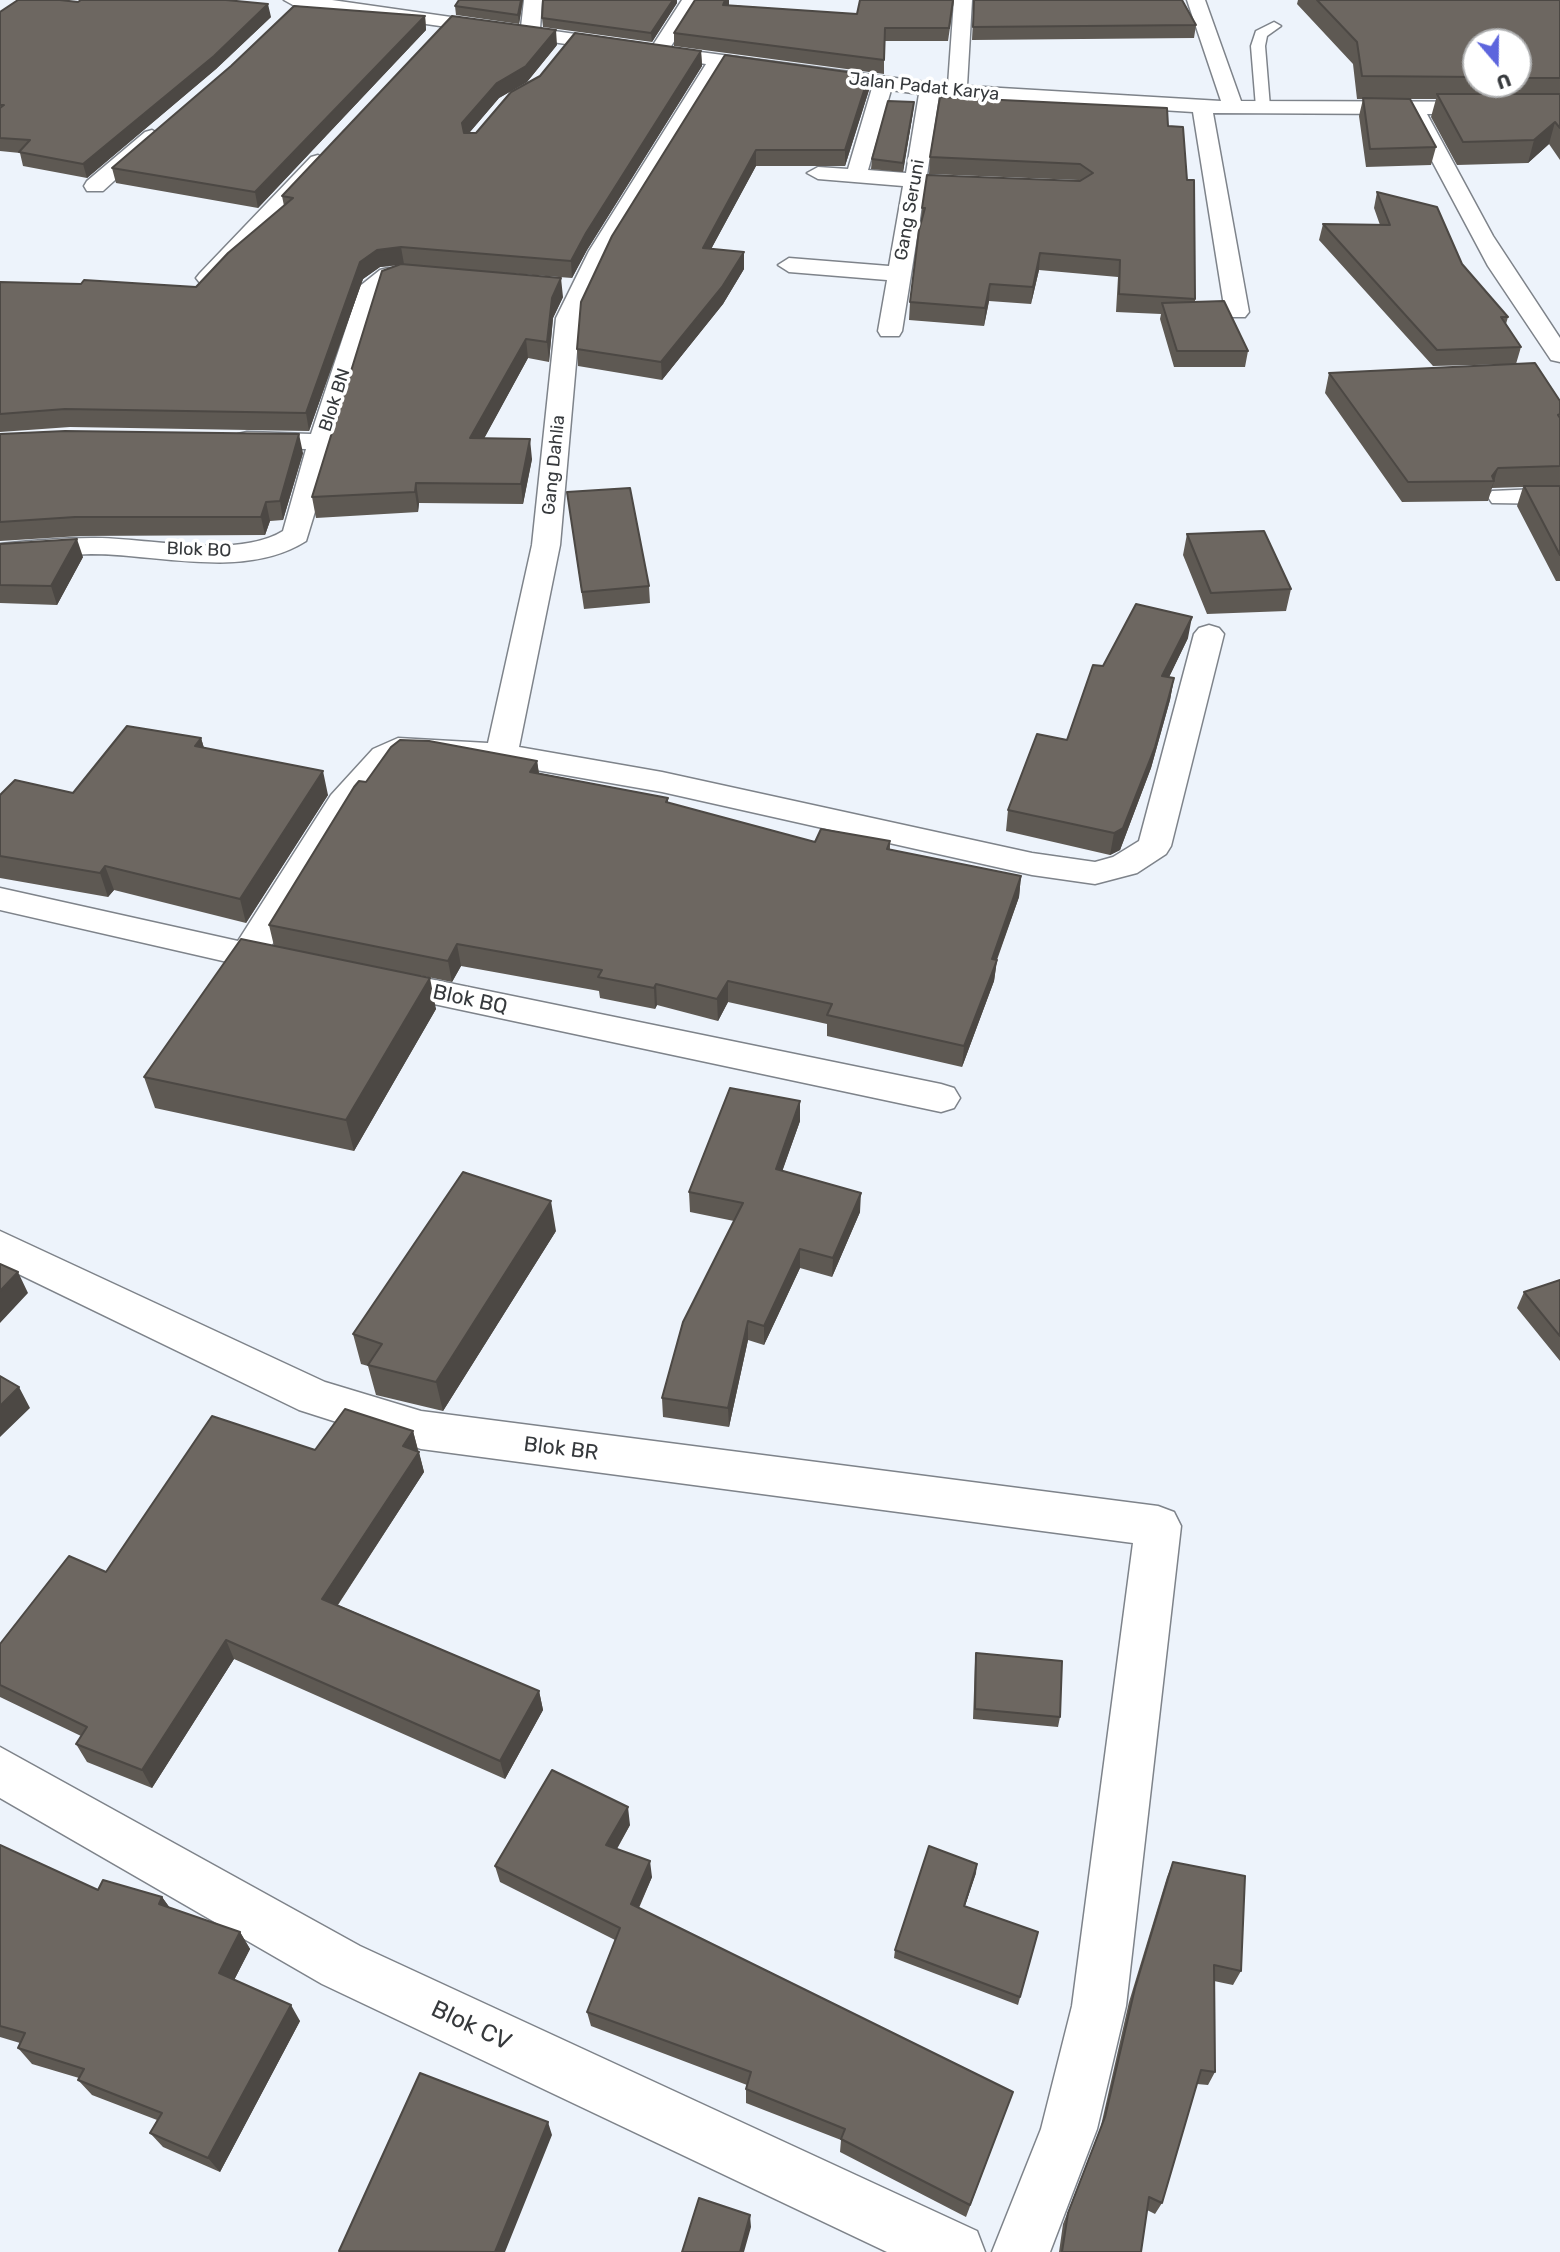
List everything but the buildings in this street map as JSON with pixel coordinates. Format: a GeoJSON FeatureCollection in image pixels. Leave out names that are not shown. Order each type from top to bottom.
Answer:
{"type":"FeatureCollection","features":[{"type":"Feature","properties":{"kind":"street"},"geometry":{"type":"LineString","coordinates":[[530,34],[533,0]]}},
{"type":"Feature","properties":{"kind":"street"},"geometry":{"type":"LineString","coordinates":[[658,52],[691,0]]}},
{"type":"Feature","properties":{"kind":"street"},"geometry":{"type":"LineString","coordinates":[[957,92],[963,0]]}},
{"type":"Feature","properties":{"kind":"street"},"geometry":{"type":"LineString","coordinates":[[1196,0],[1233,107]]}},
{"type":"Feature","properties":{"kind":"street"},"geometry":{"type":"LineString","coordinates":[[283,20],[297,1]]}},
{"type":"Feature","properties":{"kind":"street","name":"Jalan Padat Karya"},"geometry":{"type":"LineString","coordinates":[[297,1],[530,34],[568,44],[658,52],[930,90],[1202,107],[1560,108]]}},
{"type":"Feature","properties":{"kind":"street"},"geometry":{"type":"LineString","coordinates":[[429,42],[448,22]]}},
{"type":"Feature","properties":{"kind":"street","name":"Gang Dahlia"},"geometry":{"type":"LineString","coordinates":[[502,754],[546,545],[568,318],[600,251],[717,62]]}},
{"type":"Feature","properties":{"kind":"street"},"geometry":{"type":"LineString","coordinates":[[856,176],[883,84]]}},
{"type":"Feature","properties":{"kind":"street","name":"Gang Seruni"},"geometry":{"type":"LineString","coordinates":[[890,331],[930,90]]}},
{"type":"Feature","properties":{"kind":"street"},"geometry":{"type":"LineString","coordinates":[[1202,107],[1237,312]]}},
{"type":"Feature","properties":{"kind":"street"},"geometry":{"type":"LineString","coordinates":[[1415,109],[1458,197],[1555,367]]}},
{"type":"Feature","properties":{"kind":"street"},"geometry":{"type":"LineString","coordinates":[[96,187],[163,126]]}},
{"type":"Feature","properties":{"kind":"street"},"geometry":{"type":"LineString","coordinates":[[190,297],[333,144]]}},
{"type":"Feature","properties":{"kind":"street"},"geometry":{"type":"LineString","coordinates":[[818,173],[996,186]]}},
{"type":"Feature","properties":{"kind":"street"},"geometry":{"type":"LineString","coordinates":[[789,265],[898,274]]}},
{"type":"Feature","properties":{"kind":"street","name":"Blok BN"},"geometry":{"type":"LineString","coordinates":[[223,440],[321,442],[372,286],[388,275],[459,278]]}},
{"type":"Feature","properties":{"kind":"street"},"geometry":{"type":"LineString","coordinates":[[555,286],[582,289]]}},
{"type":"Feature","properties":{"kind":"street","name":"Blok BO"},"geometry":{"type":"LineString","coordinates":[[0,552],[93,546],[248,552],[288,544],[296,535],[321,442]]}},
{"type":"Feature","properties":{"kind":"street"},"geometry":{"type":"LineString","coordinates":[[1502,497],[1560,496]]}},
{"type":"Feature","properties":{"kind":"street"},"geometry":{"type":"LineString","coordinates":[[247,955],[337,810],[386,752],[398,748],[502,754],[662,782],[1032,864],[1095,873],[1125,865],[1154,846],[1209,634]]}},
{"type":"Feature","properties":{"kind":"street"},"geometry":{"type":"LineString","coordinates":[[0,899],[301,965]]}},
{"type":"Feature","properties":{"kind":"street","name":"Blok BQ"},"geometry":{"type":"LineString","coordinates":[[355,976],[941,1098]]}},
{"type":"Feature","properties":{"kind":"street","name":"Blok BR"},"geometry":{"type":"LineString","coordinates":[[0,1247],[314,1397],[421,1430],[1158,1526],[1099,2006],[1069,2129],[1021,2252]]}},
{"type":"Feature","properties":{"kind":"street","name":"Blok CV"},"geometry":{"type":"LineString","coordinates":[[0,1771],[341,1965],[873,2217],[956,2252]]}},
{"type":"Feature","properties":{"kind":"lane"},"geometry":{"type":"LineString","coordinates":[[1263,107],[1258,46],[1261,34],[1274,26]]}}]}
